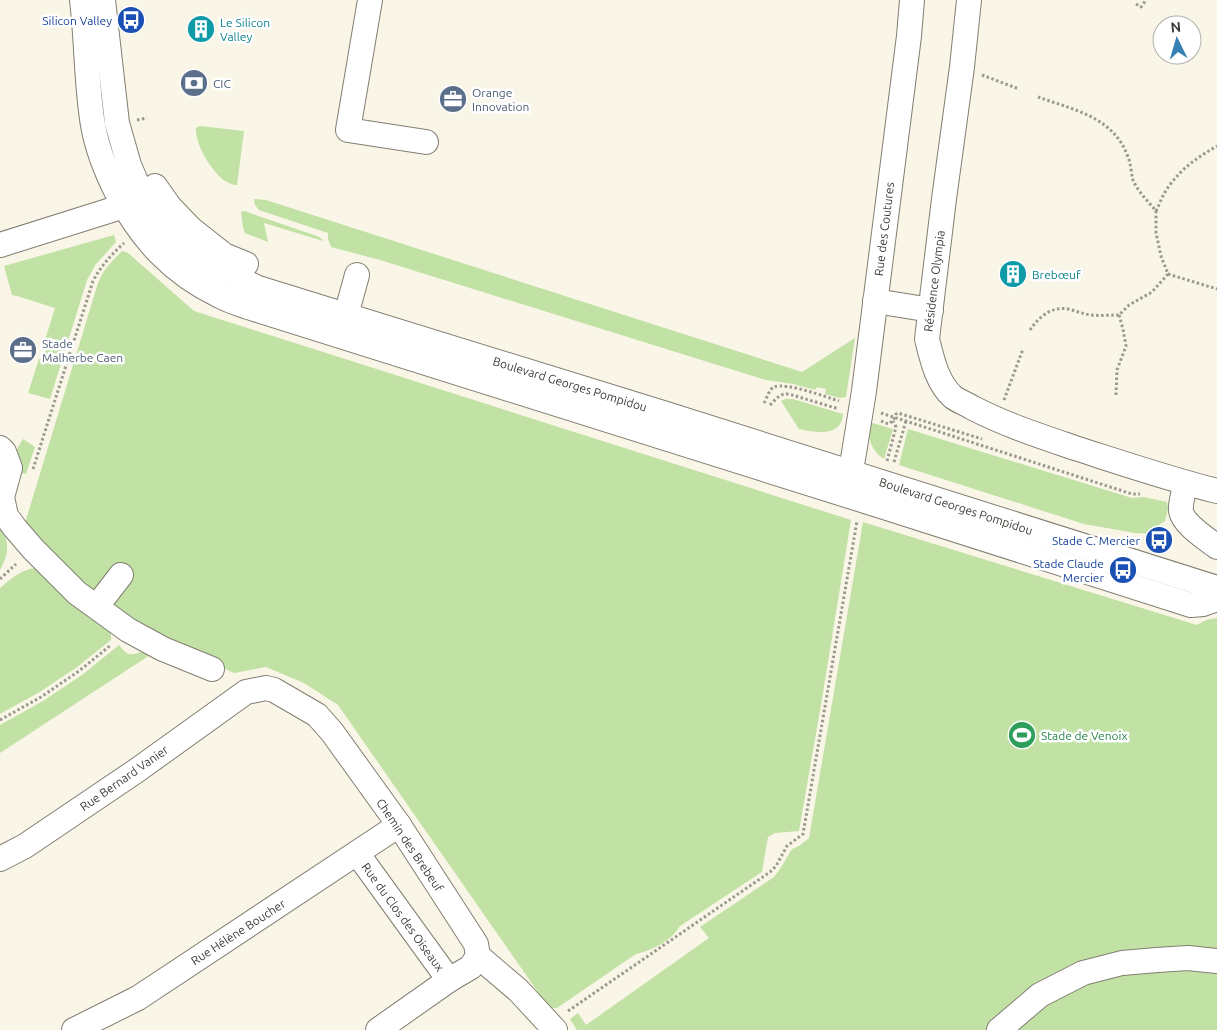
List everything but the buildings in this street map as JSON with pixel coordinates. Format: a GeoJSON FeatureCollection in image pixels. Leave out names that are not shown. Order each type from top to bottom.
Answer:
{"type":"FeatureCollection","features":[{"type":"Feature","properties":{"kind":"street"},"geometry":{"type":"LineString","coordinates":[[82,0],[93,126],[104,166],[141,197]]}},
{"type":"Feature","properties":{"kind":"street","name":"Boulevard Georges Pompidou"},"geometry":{"type":"LineString","coordinates":[[103,0],[117,123],[129,165],[141,197]]}},
{"type":"Feature","properties":{"kind":"street","name":"Boulevard Georges Pompidou"},"geometry":{"type":"LineString","coordinates":[[119,0],[130,121],[142,159],[141,197]]}},
{"type":"Feature","properties":{"kind":"street"},"geometry":{"type":"LineString","coordinates":[[370,0],[348,130],[426,142]]}},
{"type":"Feature","properties":{"kind":"street","name":"Rue des Coutures"},"geometry":{"type":"LineString","coordinates":[[849,475],[864,391],[912,0]]}},
{"type":"Feature","properties":{"kind":"street","name":"Résidence Olympia"},"geometry":{"type":"LineString","coordinates":[[968,0],[962,67],[927,339],[937,374],[945,388],[954,398],[996,420],[1039,436],[1186,483],[1217,491]]}},
{"type":"Feature","properties":{"kind":"street"},"geometry":{"type":"LineString","coordinates":[[141,197],[139,229],[155,249],[176,268],[196,282],[220,296],[248,308],[849,475],[1191,605],[1203,604],[1217,599]]}},
{"type":"Feature","properties":{"kind":"street"},"geometry":{"type":"LineString","coordinates":[[0,244],[141,197]]}},
{"type":"Feature","properties":{"kind":"street","name":"Boulevard Georges Pompidou"},"geometry":{"type":"LineString","coordinates":[[141,197],[169,206],[191,229],[224,255],[348,307],[849,475],[1217,588]]}},
{"type":"Feature","properties":{"kind":"street"},"geometry":{"type":"LineString","coordinates":[[348,307],[357,275]]}},
{"type":"Feature","properties":{"kind":"street"},"geometry":{"type":"LineString","coordinates":[[875,301],[931,310]]}},
{"type":"Feature","properties":{"kind":"street"},"geometry":{"type":"LineString","coordinates":[[0,448],[4,452],[10,468],[1,496],[6,516],[33,549],[77,592],[128,630],[163,648],[212,669]]}},
{"type":"Feature","properties":{"kind":"street","name":"Boulevard Georges Pompidou"},"geometry":{"type":"LineString","coordinates":[[849,475],[1217,573]]}},
{"type":"Feature","properties":{"kind":"street"},"geometry":{"type":"LineString","coordinates":[[1186,483],[1181,510],[1183,516],[1200,534],[1217,547]]}},
{"type":"Feature","properties":{"kind":"street"},"geometry":{"type":"LineString","coordinates":[[97,606],[121,575]]}},
{"type":"Feature","properties":{"kind":"street","name":"Chemin des Brebeuf"},"geometry":{"type":"LineString","coordinates":[[246,692],[266,688],[274,690],[317,715],[332,732],[398,825],[476,944],[478,956]]}},
{"type":"Feature","properties":{"kind":"street","name":"Rue Bernard Vanier"},"geometry":{"type":"LineString","coordinates":[[0,859],[24,846],[128,776],[246,692]]}},
{"type":"Feature","properties":{"kind":"street","name":"Rue Hélène Boucher"},"geometry":{"type":"LineString","coordinates":[[74,1030],[138,998],[398,825]]}},
{"type":"Feature","properties":{"kind":"street","name":"Rue du Clos des Oiseaux"},"geometry":{"type":"LineString","coordinates":[[357,853],[448,980]]}},
{"type":"Feature","properties":{"kind":"street"},"geometry":{"type":"LineString","coordinates":[[478,956],[519,991],[552,1027]]}},
{"type":"Feature","properties":{"kind":"street","name":"Rue du Clos des Oiseaux"},"geometry":{"type":"LineString","coordinates":[[378,1030],[448,980],[471,967],[478,956]]}},
{"type":"Feature","properties":{"kind":"street"},"geometry":{"type":"LineString","coordinates":[[999,1030],[1040,995],[1083,973],[1122,963],[1188,958],[1217,961]]}},
{"type":"Feature","properties":{"kind":"path"},"geometry":{"type":"LineString","coordinates":[[1136,4],[1141,7],[1146,0]]}},
{"type":"Feature","properties":{"kind":"path"},"geometry":{"type":"LineString","coordinates":[[962,67],[1019,89]]}},
{"type":"Feature","properties":{"kind":"path"},"geometry":{"type":"LineString","coordinates":[[1038,97],[1086,114],[1107,126],[1122,143],[1129,158],[1133,179],[1140,192],[1156,211]]}},
{"type":"Feature","properties":{"kind":"path"},"geometry":{"type":"LineString","coordinates":[[1168,274],[1161,256],[1156,233],[1156,211],[1168,188],[1180,172],[1196,158],[1217,146]]}},
{"type":"Feature","properties":{"kind":"path"},"geometry":{"type":"LineString","coordinates":[[31,477],[93,281],[100,267],[139,229]]}},
{"type":"Feature","properties":{"kind":"path"},"geometry":{"type":"LineString","coordinates":[[1168,274],[1217,289]]}},
{"type":"Feature","properties":{"kind":"path"},"geometry":{"type":"LineString","coordinates":[[1030,330],[1038,319],[1058,308],[1090,315],[1119,315],[1129,305],[1152,292],[1168,274]]}},
{"type":"Feature","properties":{"kind":"path"},"geometry":{"type":"LineString","coordinates":[[1116,396],[1117,370],[1126,346],[1119,315]]}},
{"type":"Feature","properties":{"kind":"path"},"geometry":{"type":"LineString","coordinates":[[996,420],[1023,349]]}},
{"type":"Feature","properties":{"kind":"path"},"geometry":{"type":"LineString","coordinates":[[764,403],[772,388],[776,386],[790,386],[841,402]]}},
{"type":"Feature","properties":{"kind":"path"},"geometry":{"type":"LineString","coordinates":[[770,405],[777,397],[790,394],[847,412]]}},
{"type":"Feature","properties":{"kind":"path"},"geometry":{"type":"LineString","coordinates":[[874,410],[1132,494],[1144,494]]}},
{"type":"Feature","properties":{"kind":"path"},"geometry":{"type":"LineString","coordinates":[[887,461],[896,427],[893,421]]}},
{"type":"Feature","properties":{"kind":"path"},"geometry":{"type":"LineString","coordinates":[[894,462],[906,421]]}},
{"type":"Feature","properties":{"kind":"path"},"geometry":{"type":"LineString","coordinates":[[552,1027],[770,872],[776,866],[787,846],[803,834],[859,515]]}},
{"type":"Feature","properties":{"kind":"path"},"geometry":{"type":"LineString","coordinates":[[0,720],[41,697],[79,671],[116,642],[128,630]]}},
{"type":"Feature","properties":{"kind":"green space"},"geometry":{"type":"Polygon","coordinates":[[[200,126],[244,131],[237,185],[222,178],[207,161],[200,148],[196,134],[196,128],[200,126]]]}},
{"type":"Feature","properties":{"kind":"green space"},"geometry":{"type":"Polygon","coordinates":[[[254,199],[266,200],[802,372],[855,338],[846,397],[840,398],[825,394],[826,389],[817,387],[815,390],[766,380],[380,260],[331,247],[328,233],[259,210],[255,205],[254,199]]]}},
{"type":"Feature","properties":{"kind":"green space"},"geometry":{"type":"Polygon","coordinates":[[[244,211],[314,235],[323,241],[264,223],[268,242],[245,233],[241,212],[244,211]]]}},
{"type":"Feature","properties":{"kind":"green space"},"geometry":{"type":"Polygon","coordinates":[[[114,235],[116,242],[96,264],[87,280],[50,399],[28,393],[39,359],[42,360],[48,341],[45,340],[55,308],[12,295],[4,266],[114,235]]]}},
{"type":"Feature","properties":{"kind":"green space"},"geometry":{"type":"Polygon","coordinates":[[[123,251],[128,253],[194,311],[851,520],[799,831],[775,833],[768,837],[762,872],[680,926],[672,936],[661,944],[636,954],[557,1008],[549,1008],[338,705],[304,683],[266,667],[234,673],[152,634],[73,575],[25,523],[98,283],[108,266],[123,251]]]}},
{"type":"Feature","properties":{"kind":"green space"},"geometry":{"type":"Polygon","coordinates":[[[793,399],[843,414],[841,421],[838,427],[827,432],[812,432],[799,429],[781,401],[793,399]]]}},
{"type":"Feature","properties":{"kind":"green space"},"geometry":{"type":"Polygon","coordinates":[[[869,422],[893,429],[884,459],[873,448],[869,433],[869,422]]]}},
{"type":"Feature","properties":{"kind":"green space"},"geometry":{"type":"Polygon","coordinates":[[[908,429],[1132,498],[1144,497],[1167,502],[1168,509],[1165,521],[1155,527],[1154,534],[1135,533],[1084,524],[899,465],[908,429]]]}},
{"type":"Feature","properties":{"kind":"green space"},"geometry":{"type":"Polygon","coordinates":[[[23,439],[35,447],[26,474],[18,472],[15,452],[23,439]]]}},
{"type":"Feature","properties":{"kind":"green space","name":"Stade de Venoix"},"geometry":{"type":"Polygon","coordinates":[[[863,522],[1197,625],[1206,620],[1217,618],[1217,1030],[577,1030],[570,1019],[578,1013],[586,1025],[709,938],[700,927],[774,877],[792,849],[809,838],[863,522]]]}},
{"type":"Feature","properties":{"kind":"green space"},"geometry":{"type":"Polygon","coordinates":[[[0,524],[7,542],[7,552],[0,570],[0,524]]]}},
{"type":"Feature","properties":{"kind":"green space"},"geometry":{"type":"Polygon","coordinates":[[[35,568],[62,594],[110,631],[111,640],[76,668],[38,693],[0,714],[0,588],[20,573],[35,568]]]}},
{"type":"Feature","properties":{"kind":"green space"},"geometry":{"type":"Polygon","coordinates":[[[119,645],[125,652],[130,654],[145,650],[150,655],[0,753],[0,725],[43,701],[82,675],[119,645]]]}},
{"type":"Feature","properties":{"kind":"place","name":"Silicon Valley"},"geometry":{"type":"Point","coordinates":[131,20]}},
{"type":"Feature","properties":{"kind":"place","name":"Le Silicon Valley"},"geometry":{"type":"Point","coordinates":[201,29]}},
{"type":"Feature","properties":{"kind":"place","name":"CIC"},"geometry":{"type":"Point","coordinates":[194,83]}},
{"type":"Feature","properties":{"kind":"place","name":"Orange Innovation"},"geometry":{"type":"Point","coordinates":[453,99]}},
{"type":"Feature","properties":{"kind":"place","name":"Brebœuf"},"geometry":{"type":"Point","coordinates":[1013,274]}},
{"type":"Feature","properties":{"kind":"place","name":"Stade Malherbe Caen"},"geometry":{"type":"Point","coordinates":[23,350]}},
{"type":"Feature","properties":{"kind":"place","name":"Stade C. Mercier"},"geometry":{"type":"Point","coordinates":[1159,540]}},
{"type":"Feature","properties":{"kind":"place","name":"Stade Claude Mercier"},"geometry":{"type":"Point","coordinates":[1123,570]}},
{"type":"Feature","properties":{"kind":"place","name":"Stade de Venoix"},"geometry":{"type":"Point","coordinates":[1022,735]}}]}
